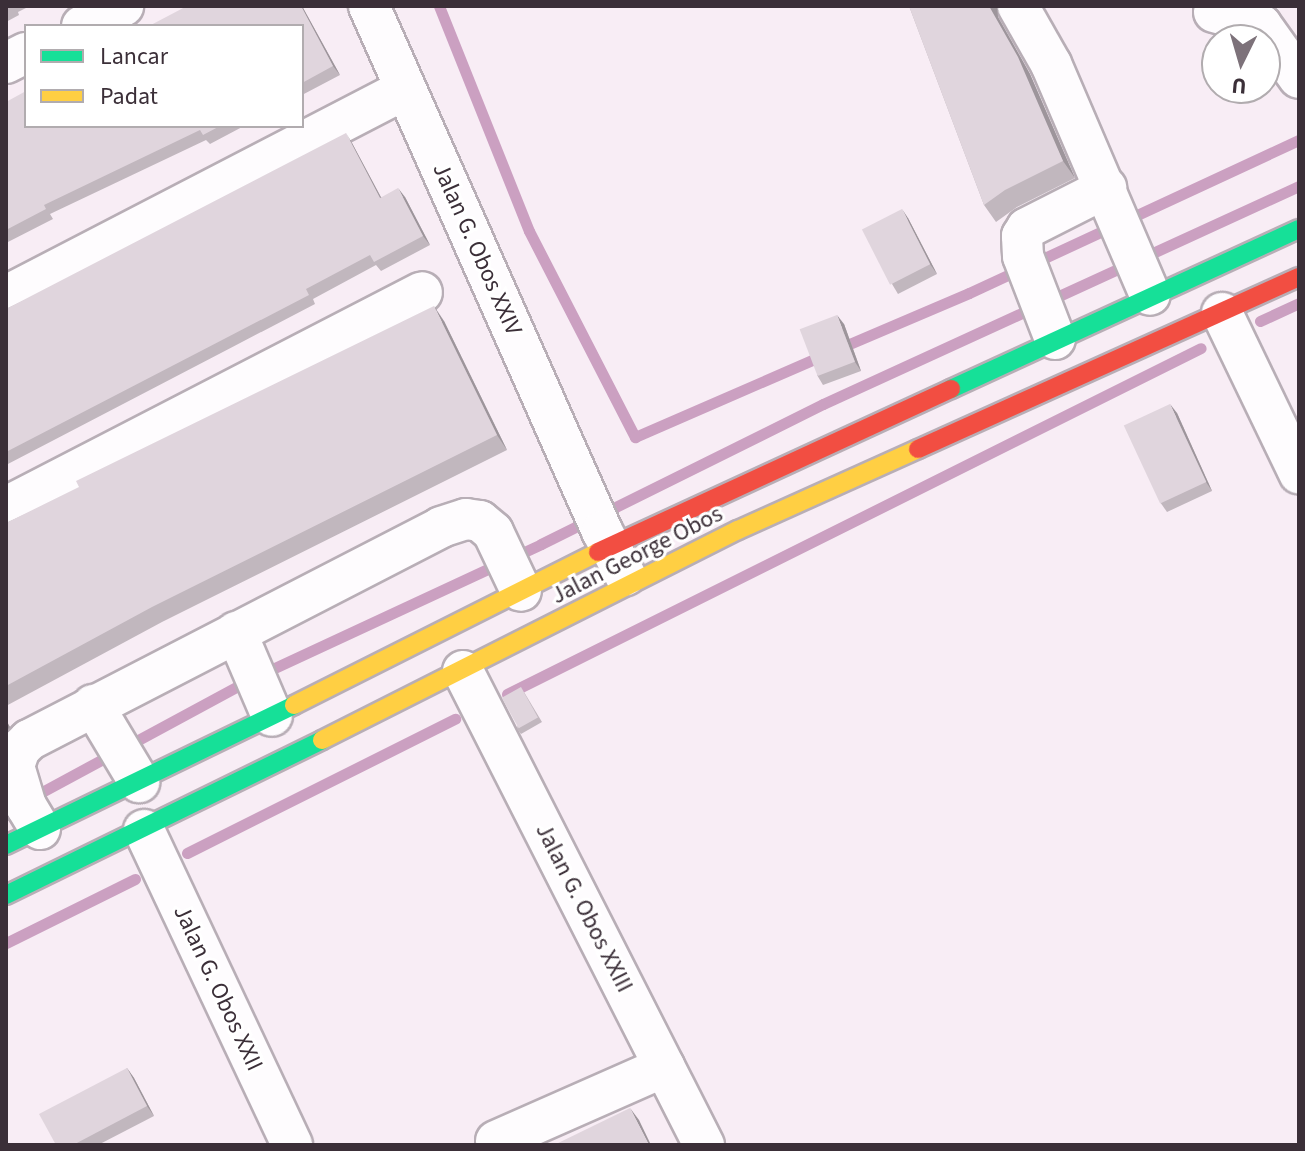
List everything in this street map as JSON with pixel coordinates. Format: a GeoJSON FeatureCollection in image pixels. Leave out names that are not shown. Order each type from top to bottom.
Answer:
{"type":"FeatureCollection","features":[{"type":"Feature","properties":{"kind":"main road","name":"Jalan George Obos"},"geometry":{"type":"LineString","coordinates":[[24,818],[116,745],[261,689],[512,569],[546,576],[606,539],[1046,313],[1140,272],[1299,229]]}},
{"type":"Feature","properties":{"kind":"main road","name":"Jalan George Obos"},"geometry":{"type":"LineString","coordinates":[[6,895],[463,671],[738,530],[1299,277]]}},
{"type":"Feature","properties":{"kind":"street"},"geometry":{"type":"LineString","coordinates":[[86,24],[123,6]]}},
{"type":"Feature","properties":{"kind":"street","name":"Jalan G. Obos XXIV"},"geometry":{"type":"LineString","coordinates":[[369,6],[585,493],[631,585]]}},
{"type":"Feature","properties":{"kind":"street"},"geometry":{"type":"LineString","coordinates":[[1018,6],[1051,64],[1140,272]]}},
{"type":"Feature","properties":{"kind":"street"},"geometry":{"type":"LineString","coordinates":[[1214,12],[1261,25],[1299,78]]}},
{"type":"Feature","properties":{"kind":"street"},"geometry":{"type":"LineString","coordinates":[[6,63],[24,54]]}},
{"type":"Feature","properties":{"kind":"street"},"geometry":{"type":"LineString","coordinates":[[6,296],[406,89]]}},
{"type":"Feature","properties":{"kind":"street"},"geometry":{"type":"LineString","coordinates":[[1046,313],[1021,244],[1027,228],[1106,188]]}},
{"type":"Feature","properties":{"kind":"street"},"geometry":{"type":"LineString","coordinates":[[6,507],[422,292]]}},
{"type":"Feature","properties":{"kind":"street"},"geometry":{"type":"LineString","coordinates":[[1222,313],[1299,473]]}},
{"type":"Feature","properties":{"kind":"street"},"geometry":{"type":"LineString","coordinates":[[24,818],[14,766],[20,749],[44,731],[116,745],[236,632],[441,527],[466,519],[480,521],[493,532],[512,569]]}},
{"type":"Feature","properties":{"kind":"street"},"geometry":{"type":"LineString","coordinates":[[236,632],[261,689]]}},
{"type":"Feature","properties":{"kind":"street","name":"Jalan G. Obos XXIII"},"geometry":{"type":"LineString","coordinates":[[463,671],[704,1145]]}},
{"type":"Feature","properties":{"kind":"street","name":"Jalan G. Obos XXII"},"geometry":{"type":"LineString","coordinates":[[144,830],[292,1145]]}},
{"type":"Feature","properties":{"kind":"street"},"geometry":{"type":"LineString","coordinates":[[496,1141],[664,1067]]}},
{"type":"Feature","properties":{"kind":"building"},"geometry":{"type":"Polygon","coordinates":[[[187,6],[301,6],[333,66],[304,82],[304,24],[153,24],[187,6]]]}},
{"type":"Feature","properties":{"kind":"building"},"geometry":{"type":"Polygon","coordinates":[[[909,6],[989,6],[1018,57],[1063,161],[1005,190],[984,205],[909,6]]]}},
{"type":"Feature","properties":{"kind":"building"},"geometry":{"type":"Polygon","coordinates":[[[24,92],[24,128],[216,128],[203,135],[200,130],[44,205],[46,209],[6,230],[6,102],[24,92]]]}},
{"type":"Feature","properties":{"kind":"building"},"geometry":{"type":"Polygon","coordinates":[[[346,133],[380,198],[398,188],[423,236],[374,262],[370,255],[306,289],[309,295],[6,452],[6,309],[346,133]]]}},
{"type":"Feature","properties":{"kind":"building"},"geometry":{"type":"Polygon","coordinates":[[[902,209],[930,264],[890,285],[862,229],[902,209]]]}},
{"type":"Feature","properties":{"kind":"building"},"geometry":{"type":"Polygon","coordinates":[[[434,306],[497,435],[152,607],[6,686],[6,523],[79,487],[76,481],[434,306]]]}},
{"type":"Feature","properties":{"kind":"building"},"geometry":{"type":"Polygon","coordinates":[[[837,315],[855,362],[818,376],[800,329],[837,315]]]}},
{"type":"Feature","properties":{"kind":"building"},"geometry":{"type":"Polygon","coordinates":[[[1170,404],[1206,482],[1160,503],[1124,426],[1170,404]]]}},
{"type":"Feature","properties":{"kind":"building"},"geometry":{"type":"Polygon","coordinates":[[[521,687],[538,718],[519,728],[502,698],[521,687]]]}},
{"type":"Feature","properties":{"kind":"building"},"geometry":{"type":"Polygon","coordinates":[[[127,1068],[147,1106],[73,1145],[56,1145],[39,1114],[127,1068]]]}},
{"type":"Feature","properties":{"kind":"building"},"geometry":{"type":"Polygon","coordinates":[[[630,1108],[649,1145],[554,1145],[630,1108]]]}},
{"type":"Feature","properties":{"kind":"waterway"},"geometry":{"type":"LineString","coordinates":[[439,6],[529,231],[635,437],[824,355]]}},
{"type":"Feature","properties":{"kind":"waterway"},"geometry":{"type":"LineString","coordinates":[[840,348],[969,293],[1299,140]]}},
{"type":"Feature","properties":{"kind":"waterway"},"geometry":{"type":"LineString","coordinates":[[29,799],[255,677],[541,544],[823,404],[1299,186]]}},
{"type":"Feature","properties":{"kind":"waterway"},"geometry":{"type":"LineString","coordinates":[[1260,321],[1299,303]]}},
{"type":"Feature","properties":{"kind":"waterway"},"geometry":{"type":"LineString","coordinates":[[507,694],[1201,348]]}},
{"type":"Feature","properties":{"kind":"waterway"},"geometry":{"type":"LineString","coordinates":[[187,853],[455,719]]}},
{"type":"Feature","properties":{"kind":"waterway"},"geometry":{"type":"LineString","coordinates":[[6,943],[135,879]]}},
{"type":"Feature","properties":{"kind":"traffic: fast"},"geometry":{"type":"LineString","coordinates":[[951,389],[1299,229]]}},
{"type":"Feature","properties":{"kind":"traffic: fast"},"geometry":{"type":"LineString","coordinates":[[6,845],[294,705]]}},
{"type":"Feature","properties":{"kind":"traffic: fast"},"geometry":{"type":"LineString","coordinates":[[6,895],[322,740]]}},
{"type":"Feature","properties":{"kind":"traffic: slow"},"geometry":{"type":"LineString","coordinates":[[322,740],[738,530],[918,449]]}},
{"type":"Feature","properties":{"kind":"traffic: slow"},"geometry":{"type":"LineString","coordinates":[[294,705],[598,552]]}},
{"type":"Feature","properties":{"kind":"traffic: jam"},"geometry":{"type":"LineString","coordinates":[[918,449],[1299,277]]}},
{"type":"Feature","properties":{"kind":"traffic: jam"},"geometry":{"type":"LineString","coordinates":[[598,552],[951,389]]}}]}
